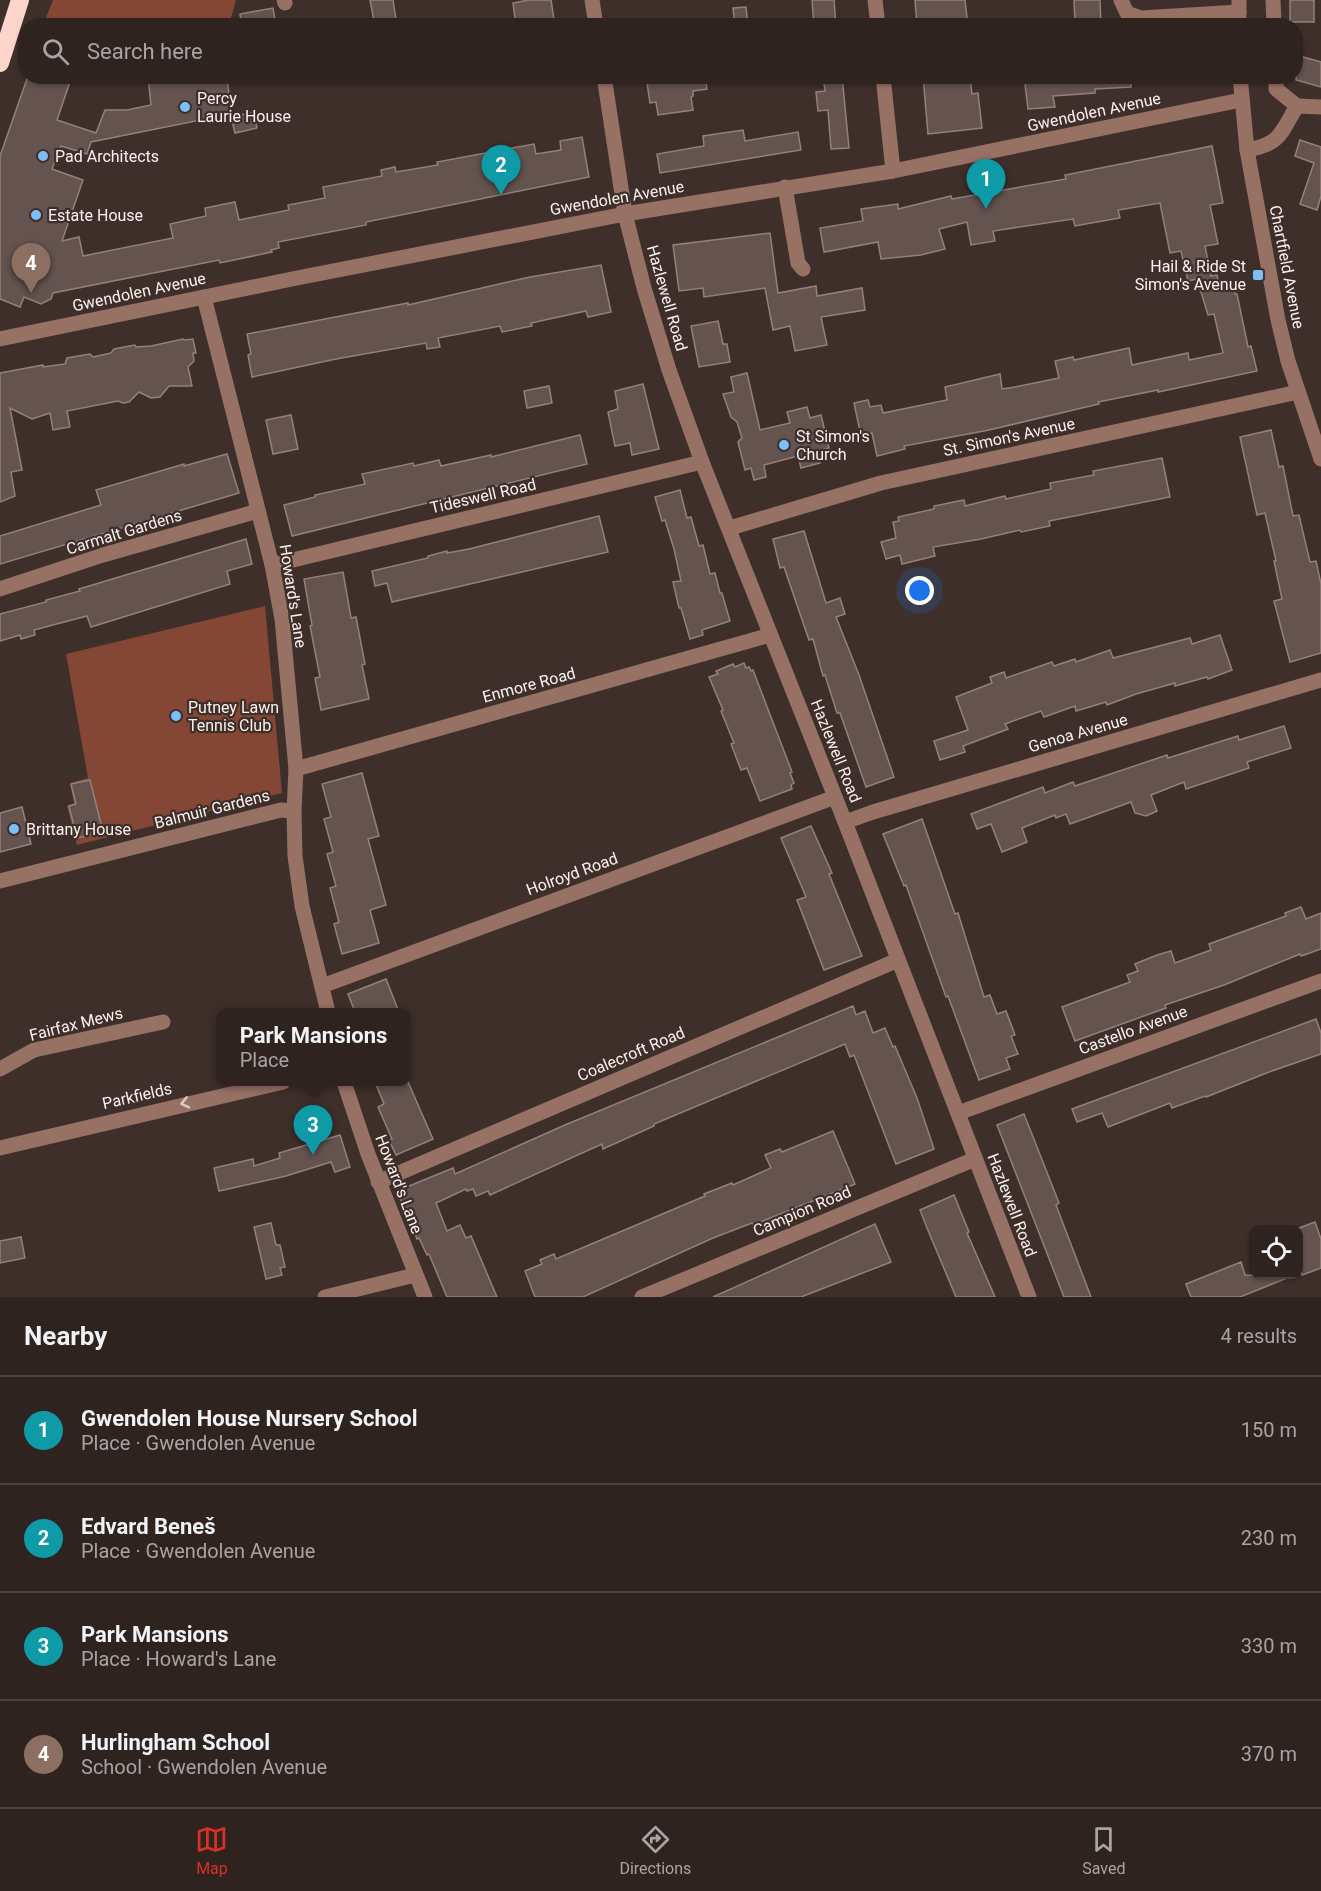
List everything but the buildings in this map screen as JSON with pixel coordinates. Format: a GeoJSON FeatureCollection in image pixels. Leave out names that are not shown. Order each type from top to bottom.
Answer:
{"type":"FeatureCollection","features":[{"type":"Feature","properties":{"kind":"highway"},"geometry":{"type":"LineString","coordinates":[[0,63],[20,0]]}},
{"type":"Feature","properties":{"kind":"street"},"geometry":{"type":"LineString","coordinates":[[592,0],[595,18]]}},
{"type":"Feature","properties":{"kind":"street"},"geometry":{"type":"LineString","coordinates":[[875,0],[877,18]]}},
{"type":"Feature","properties":{"kind":"street"},"geometry":{"type":"LineString","coordinates":[[1121,0],[1128,12],[1141,18],[1239,13]]}},
{"type":"Feature","properties":{"kind":"street"},"geometry":{"type":"LineString","coordinates":[[1273,0],[1274,18]]}},
{"type":"Feature","properties":{"kind":"street","name":"Hazlewell Road"},"geometry":{"type":"LineString","coordinates":[[605,84],[626,214],[644,288],[669,370],[702,462],[835,796],[1029,1297]]}},
{"type":"Feature","properties":{"kind":"street"},"geometry":{"type":"LineString","coordinates":[[884,84],[893,171]]}},
{"type":"Feature","properties":{"kind":"street","name":"Chartfield Avenue"},"geometry":{"type":"LineString","coordinates":[[1240,84],[1246,150],[1278,320],[1298,392],[1320,453]]}},
{"type":"Feature","properties":{"kind":"street"},"geometry":{"type":"LineString","coordinates":[[1276,84],[1276,89],[1297,106],[1321,107]]}},
{"type":"Feature","properties":{"kind":"street","name":"Gwendolen Avenue"},"geometry":{"type":"LineString","coordinates":[[0,339],[626,214],[893,171],[1241,100]]}},
{"type":"Feature","properties":{"kind":"street"},"geometry":{"type":"LineString","coordinates":[[1246,150],[1270,144],[1278,137],[1297,106]]}},
{"type":"Feature","properties":{"kind":"street"},"geometry":{"type":"LineString","coordinates":[[785,187],[798,263],[803,268]]}},
{"type":"Feature","properties":{"kind":"street","name":"Howard's Lane"},"geometry":{"type":"LineString","coordinates":[[204,297],[272,565],[282,619],[297,769],[294,812],[295,856],[302,906],[327,1008]]}},
{"type":"Feature","properties":{"kind":"street","name":"St. Simon's Avenue"},"geometry":{"type":"LineString","coordinates":[[730,528],[881,483],[1298,392]]}},
{"type":"Feature","properties":{"kind":"street","name":"Tideswell Road"},"geometry":{"type":"LineString","coordinates":[[272,565],[702,462]]}},
{"type":"Feature","properties":{"kind":"street","name":"Carmalt Gardens"},"geometry":{"type":"LineString","coordinates":[[0,589],[104,555],[258,511]]}},
{"type":"Feature","properties":{"kind":"street","name":"Enmore Road"},"geometry":{"type":"LineString","coordinates":[[297,769],[771,636]]}},
{"type":"Feature","properties":{"kind":"street","name":"Genoa Avenue"},"geometry":{"type":"LineString","coordinates":[[845,822],[1321,680]]}},
{"type":"Feature","properties":{"kind":"street","name":"Holroyd Road"},"geometry":{"type":"LineString","coordinates":[[322,986],[835,796]]}},
{"type":"Feature","properties":{"kind":"street","name":"Balmuir Gardens"},"geometry":{"type":"LineString","coordinates":[[0,881],[281,810],[294,812]]}},
{"type":"Feature","properties":{"kind":"street","name":"Coalecroft Road"},"geometry":{"type":"LineString","coordinates":[[378,1182],[898,960]]}},
{"type":"Feature","properties":{"kind":"street","name":"Castello Avenue"},"geometry":{"type":"LineString","coordinates":[[958,1113],[1321,981]]}},
{"type":"Feature","properties":{"kind":"street","name":"Fairfax Mews"},"geometry":{"type":"LineString","coordinates":[[0,1069],[34,1050],[163,1022]]}},
{"type":"Feature","properties":{"kind":"street","name":"Parkfields"},"geometry":{"type":"LineString","coordinates":[[0,1148],[266,1086]]}},
{"type":"Feature","properties":{"kind":"street","name":"Howard's Lane"},"geometry":{"type":"LineString","coordinates":[[345,1086],[378,1182],[425,1297]]}},
{"type":"Feature","properties":{"kind":"street","name":"Campion Road"},"geometry":{"type":"LineString","coordinates":[[642,1297],[975,1159]]}},
{"type":"Feature","properties":{"kind":"street"},"geometry":{"type":"LineString","coordinates":[[325,1297],[415,1275]]}},
{"type":"Feature","properties":{"kind":"shaded area"},"geometry":{"type":"Polygon","coordinates":[[[53,0],[236,0],[231,18],[46,18],[53,0]]]}},
{"type":"Feature","properties":{"kind":"shaded area","name":"Putney Lawn Tennis Club"},"geometry":{"type":"Polygon","coordinates":[[[265,606],[282,793],[77,845],[67,806],[74,803],[70,783],[88,778],[66,654],[265,606]]]}},
{"type":"Feature","properties":{"kind":"place","name":"Percy Laurie House"},"geometry":{"type":"Point","coordinates":[185,107]}},
{"type":"Feature","properties":{"kind":"place","name":"Pad Architects"},"geometry":{"type":"Point","coordinates":[43,156]}},
{"type":"Feature","properties":{"kind":"place","name":"Edvard Beneš"},"geometry":{"type":"Point","coordinates":[501,195]}},
{"type":"Feature","properties":{"kind":"place","name":"Gwendolen House Nursery School"},"geometry":{"type":"Point","coordinates":[986,209]}},
{"type":"Feature","properties":{"kind":"place","name":"Estate House"},"geometry":{"type":"Point","coordinates":[36,215]}},
{"type":"Feature","properties":{"kind":"place","name":"Hail & Ride St Simon's Avenue"},"geometry":{"type":"Point","coordinates":[1258,275]}},
{"type":"Feature","properties":{"kind":"place","name":"Hurlingham School"},"geometry":{"type":"Point","coordinates":[31,293]}},
{"type":"Feature","properties":{"kind":"place","name":"St Simon's Church"},"geometry":{"type":"Point","coordinates":[784,445]}},
{"type":"Feature","properties":{"kind":"place","name":"Putney Lawn Tennis Club"},"geometry":{"type":"Point","coordinates":[176,716]}},
{"type":"Feature","properties":{"kind":"place","name":"Brittany House"},"geometry":{"type":"Point","coordinates":[14,829]}},
{"type":"Feature","properties":{"kind":"place","name":"Park Mansions"},"geometry":{"type":"Point","coordinates":[313,1155]}}]}
